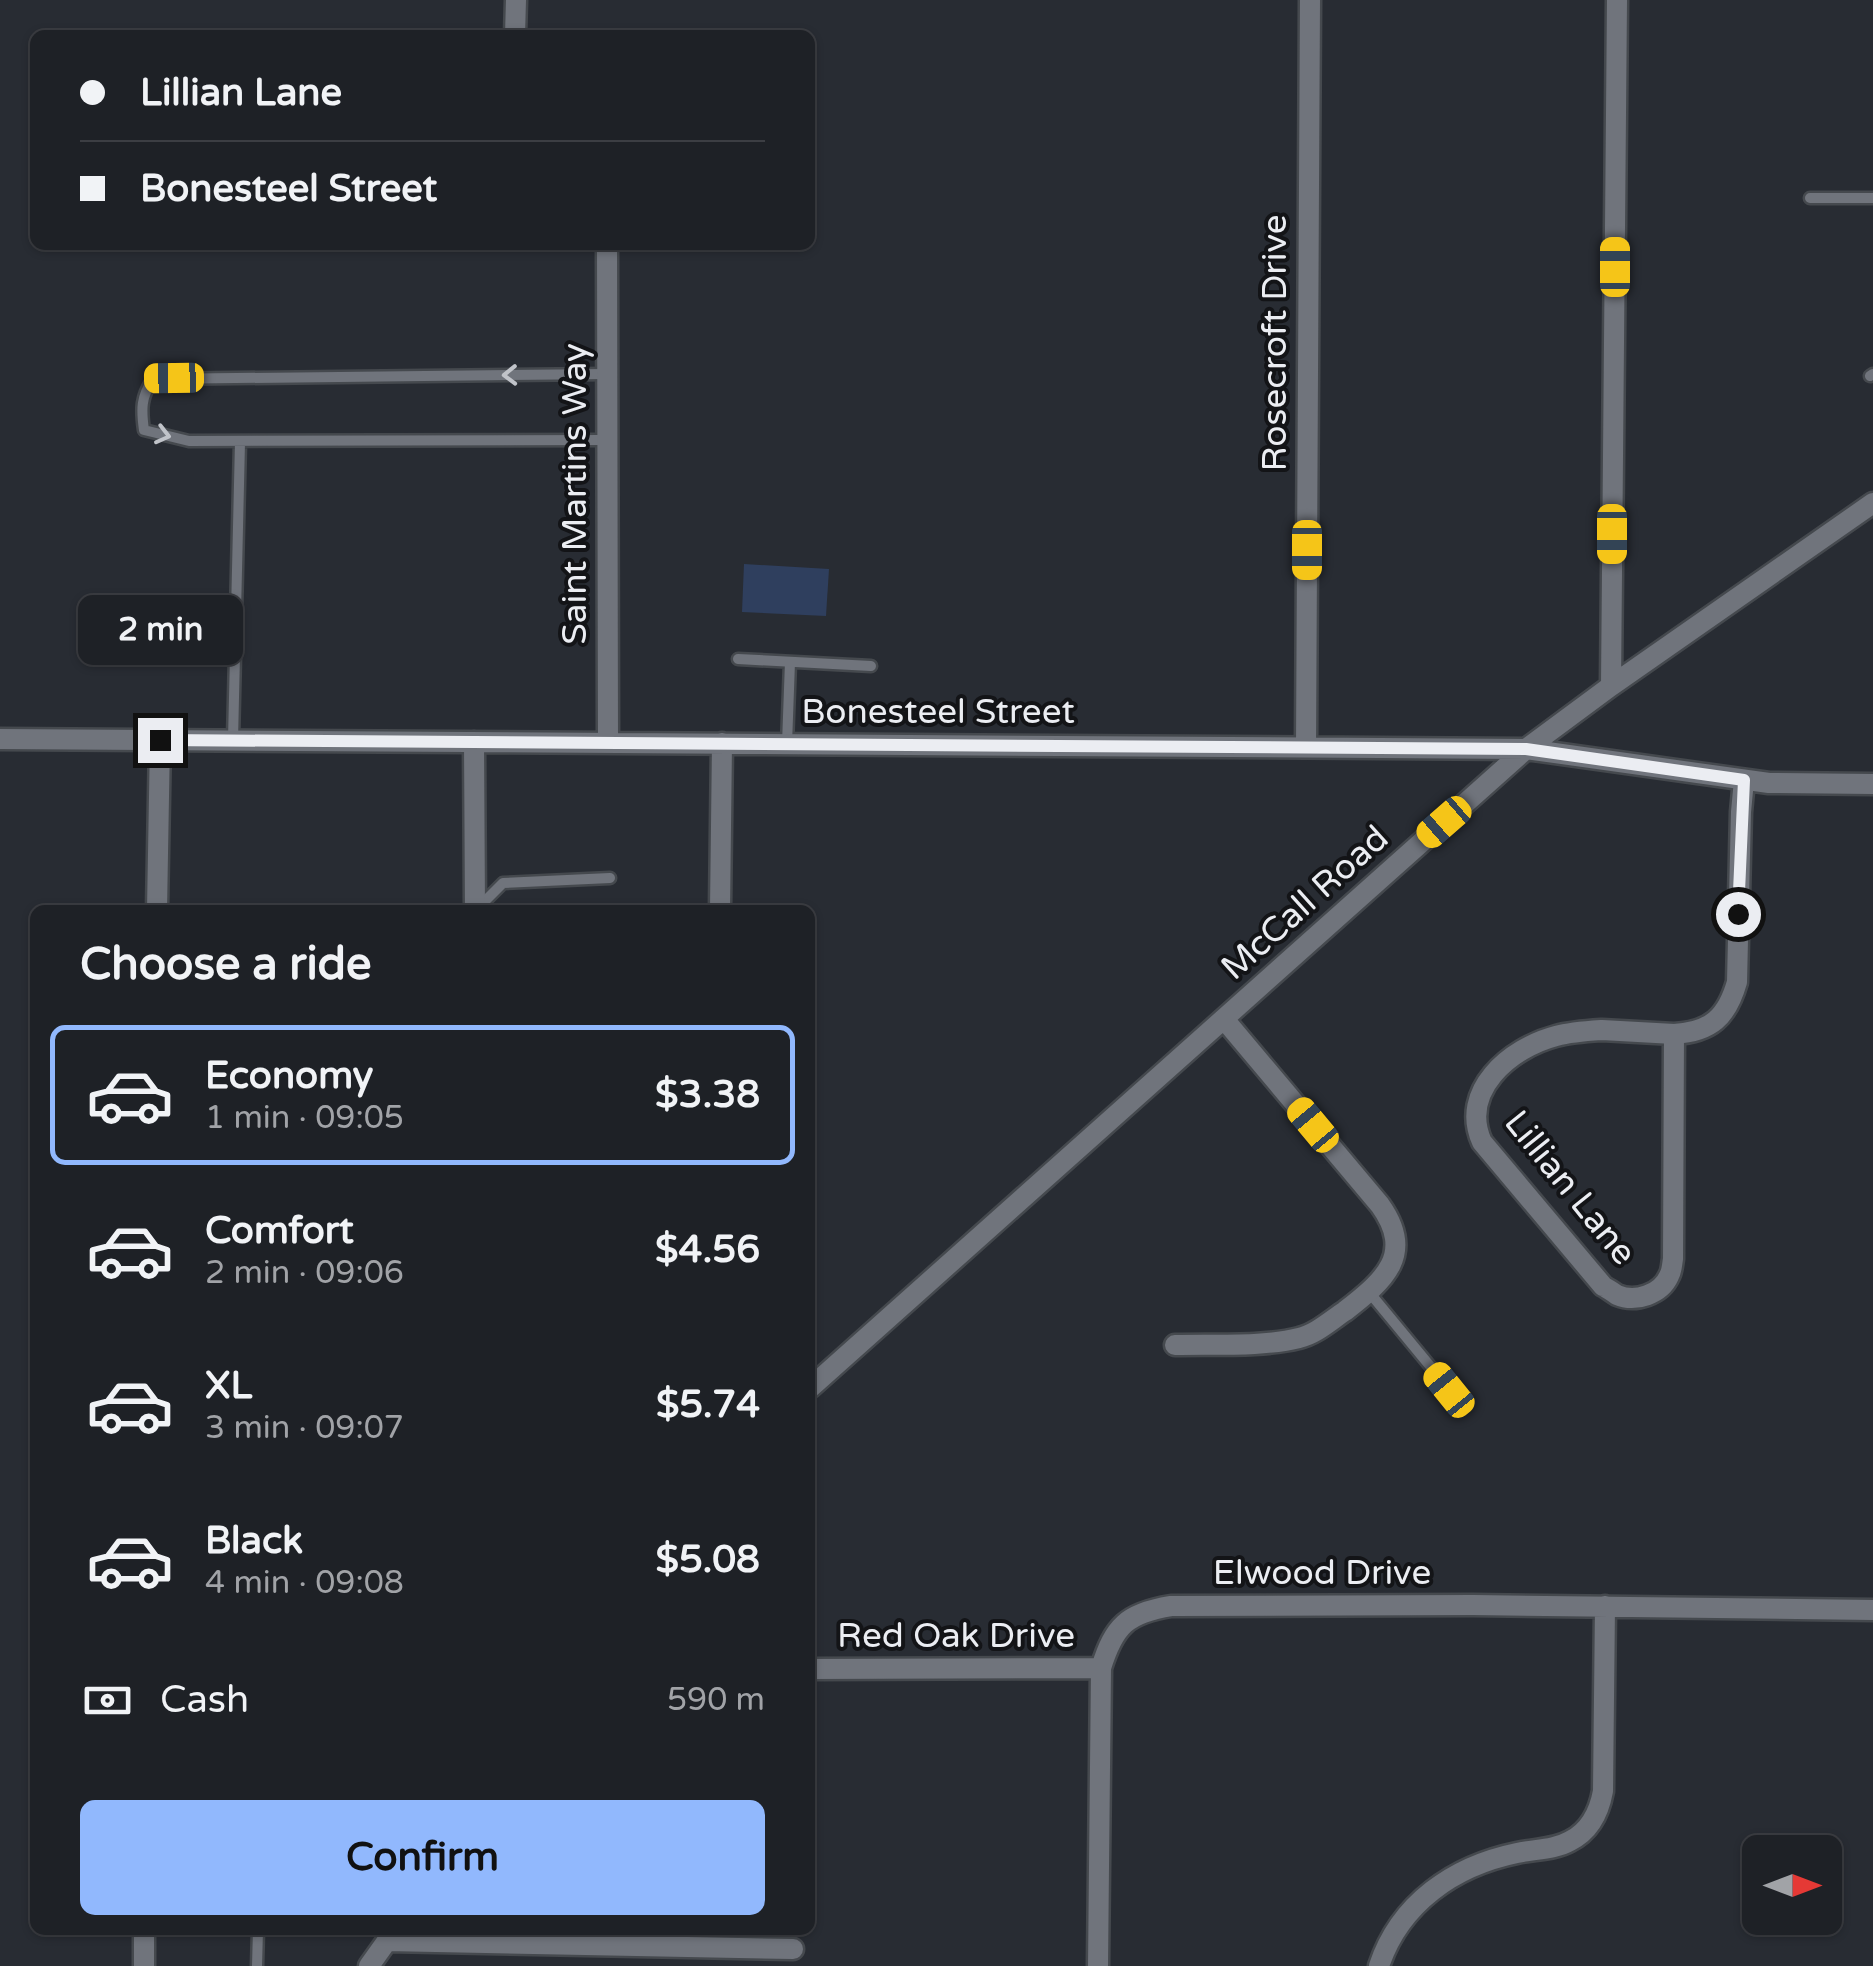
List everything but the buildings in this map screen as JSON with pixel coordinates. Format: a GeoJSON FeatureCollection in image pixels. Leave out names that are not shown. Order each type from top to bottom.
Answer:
{"type":"FeatureCollection","features":[{"type":"Feature","properties":{"kind":"street"},"geometry":{"type":"LineString","coordinates":[[515,30],[516,0]]}},
{"type":"Feature","properties":{"kind":"street","name":"Rosecroft Drive"},"geometry":{"type":"LineString","coordinates":[[1306,747],[1310,0]]}},
{"type":"Feature","properties":{"kind":"street"},"geometry":{"type":"LineString","coordinates":[[1611,686],[1617,0]]}},
{"type":"Feature","properties":{"kind":"street","name":"Saint Martins Way"},"geometry":{"type":"LineString","coordinates":[[607,250],[608,743]]}},
{"type":"Feature","properties":{"kind":"street","name":"McCall Road"},"geometry":{"type":"LineString","coordinates":[[815,1384],[1526,749],[1873,503]]}},
{"type":"Feature","properties":{"kind":"street"},"geometry":{"type":"LineString","coordinates":[[1850,519],[1873,519]]}},
{"type":"Feature","properties":{"kind":"street","name":"Bonesteel Street"},"geometry":{"type":"LineString","coordinates":[[0,739],[1526,749],[1744,780],[1873,784]]}},
{"type":"Feature","properties":{"kind":"street"},"geometry":{"type":"LineString","coordinates":[[157,905],[160,740]]}},
{"type":"Feature","properties":{"kind":"street"},"geometry":{"type":"LineString","coordinates":[[474,742],[476,905]]}},
{"type":"Feature","properties":{"kind":"street"},"geometry":{"type":"LineString","coordinates":[[720,905],[722,744]]}},
{"type":"Feature","properties":{"kind":"street","name":"Lillian Lane"},"geometry":{"type":"LineString","coordinates":[[1674,1034],[1673,1259],[1669,1276],[1659,1289],[1648,1296],[1632,1298],[1603,1286],[1482,1142],[1475,1120],[1476,1108],[1480,1093],[1505,1064],[1518,1053],[1553,1037],[1602,1030],[1691,1033],[1710,1026],[1722,1015],[1736,982],[1744,780]]}},
{"type":"Feature","properties":{"kind":"street"},"geometry":{"type":"LineString","coordinates":[[1175,1345],[1300,1338],[1322,1328],[1369,1292],[1395,1258],[1392,1221],[1224,1019]]}},
{"type":"Feature","properties":{"kind":"street","name":"Elwood Drive"},"geometry":{"type":"LineString","coordinates":[[1098,1966],[1102,1668],[1109,1644],[1123,1625],[1145,1610],[1171,1606],[1606,1606],[1873,1610]]}},
{"type":"Feature","properties":{"kind":"street"},"geometry":{"type":"LineString","coordinates":[[1379,1966],[1402,1918],[1431,1890],[1465,1868],[1566,1844],[1592,1822],[1600,1809],[1603,1791],[1606,1606]]}},
{"type":"Feature","properties":{"kind":"street","name":"Red Oak Drive"},"geometry":{"type":"LineString","coordinates":[[815,1669],[1102,1668]]}},
{"type":"Feature","properties":{"kind":"street"},"geometry":{"type":"LineString","coordinates":[[144,1935],[144,1966]]}},
{"type":"Feature","properties":{"kind":"street"},"geometry":{"type":"LineString","coordinates":[[368,1966],[391,1936],[793,1949]]}},
{"type":"Feature","properties":{"kind":"lane"},"geometry":{"type":"LineString","coordinates":[[1810,198],[1873,198]]}},
{"type":"Feature","properties":{"kind":"lane"},"geometry":{"type":"LineString","coordinates":[[607,374],[154,379],[144,392],[142,415],[144,430],[189,441],[607,440]]}},
{"type":"Feature","properties":{"kind":"lane"},"geometry":{"type":"LineString","coordinates":[[233,740],[240,442]]}},
{"type":"Feature","properties":{"kind":"lane"},"geometry":{"type":"LineString","coordinates":[[738,659],[871,666]]}},
{"type":"Feature","properties":{"kind":"lane"},"geometry":{"type":"LineString","coordinates":[[787,744],[790,662]]}},
{"type":"Feature","properties":{"kind":"lane"},"geometry":{"type":"LineString","coordinates":[[481,905],[503,882],[610,878]]}},
{"type":"Feature","properties":{"kind":"lane"},"geometry":{"type":"LineString","coordinates":[[1369,1292],[1449,1390]]}},
{"type":"Feature","properties":{"kind":"lane"},"geometry":{"type":"LineString","coordinates":[[258,1935],[258,1966]]}},
{"type":"Feature","properties":{"kind":"shaded area"},"geometry":{"type":"Polygon","coordinates":[[[744,564],[829,569],[826,616],[742,612],[744,564]]]}},
{"type":"Feature","properties":{"kind":"route"},"geometry":{"type":"LineString","coordinates":[[160,740],[1526,749],[1744,780],[1738,914]]}}]}
